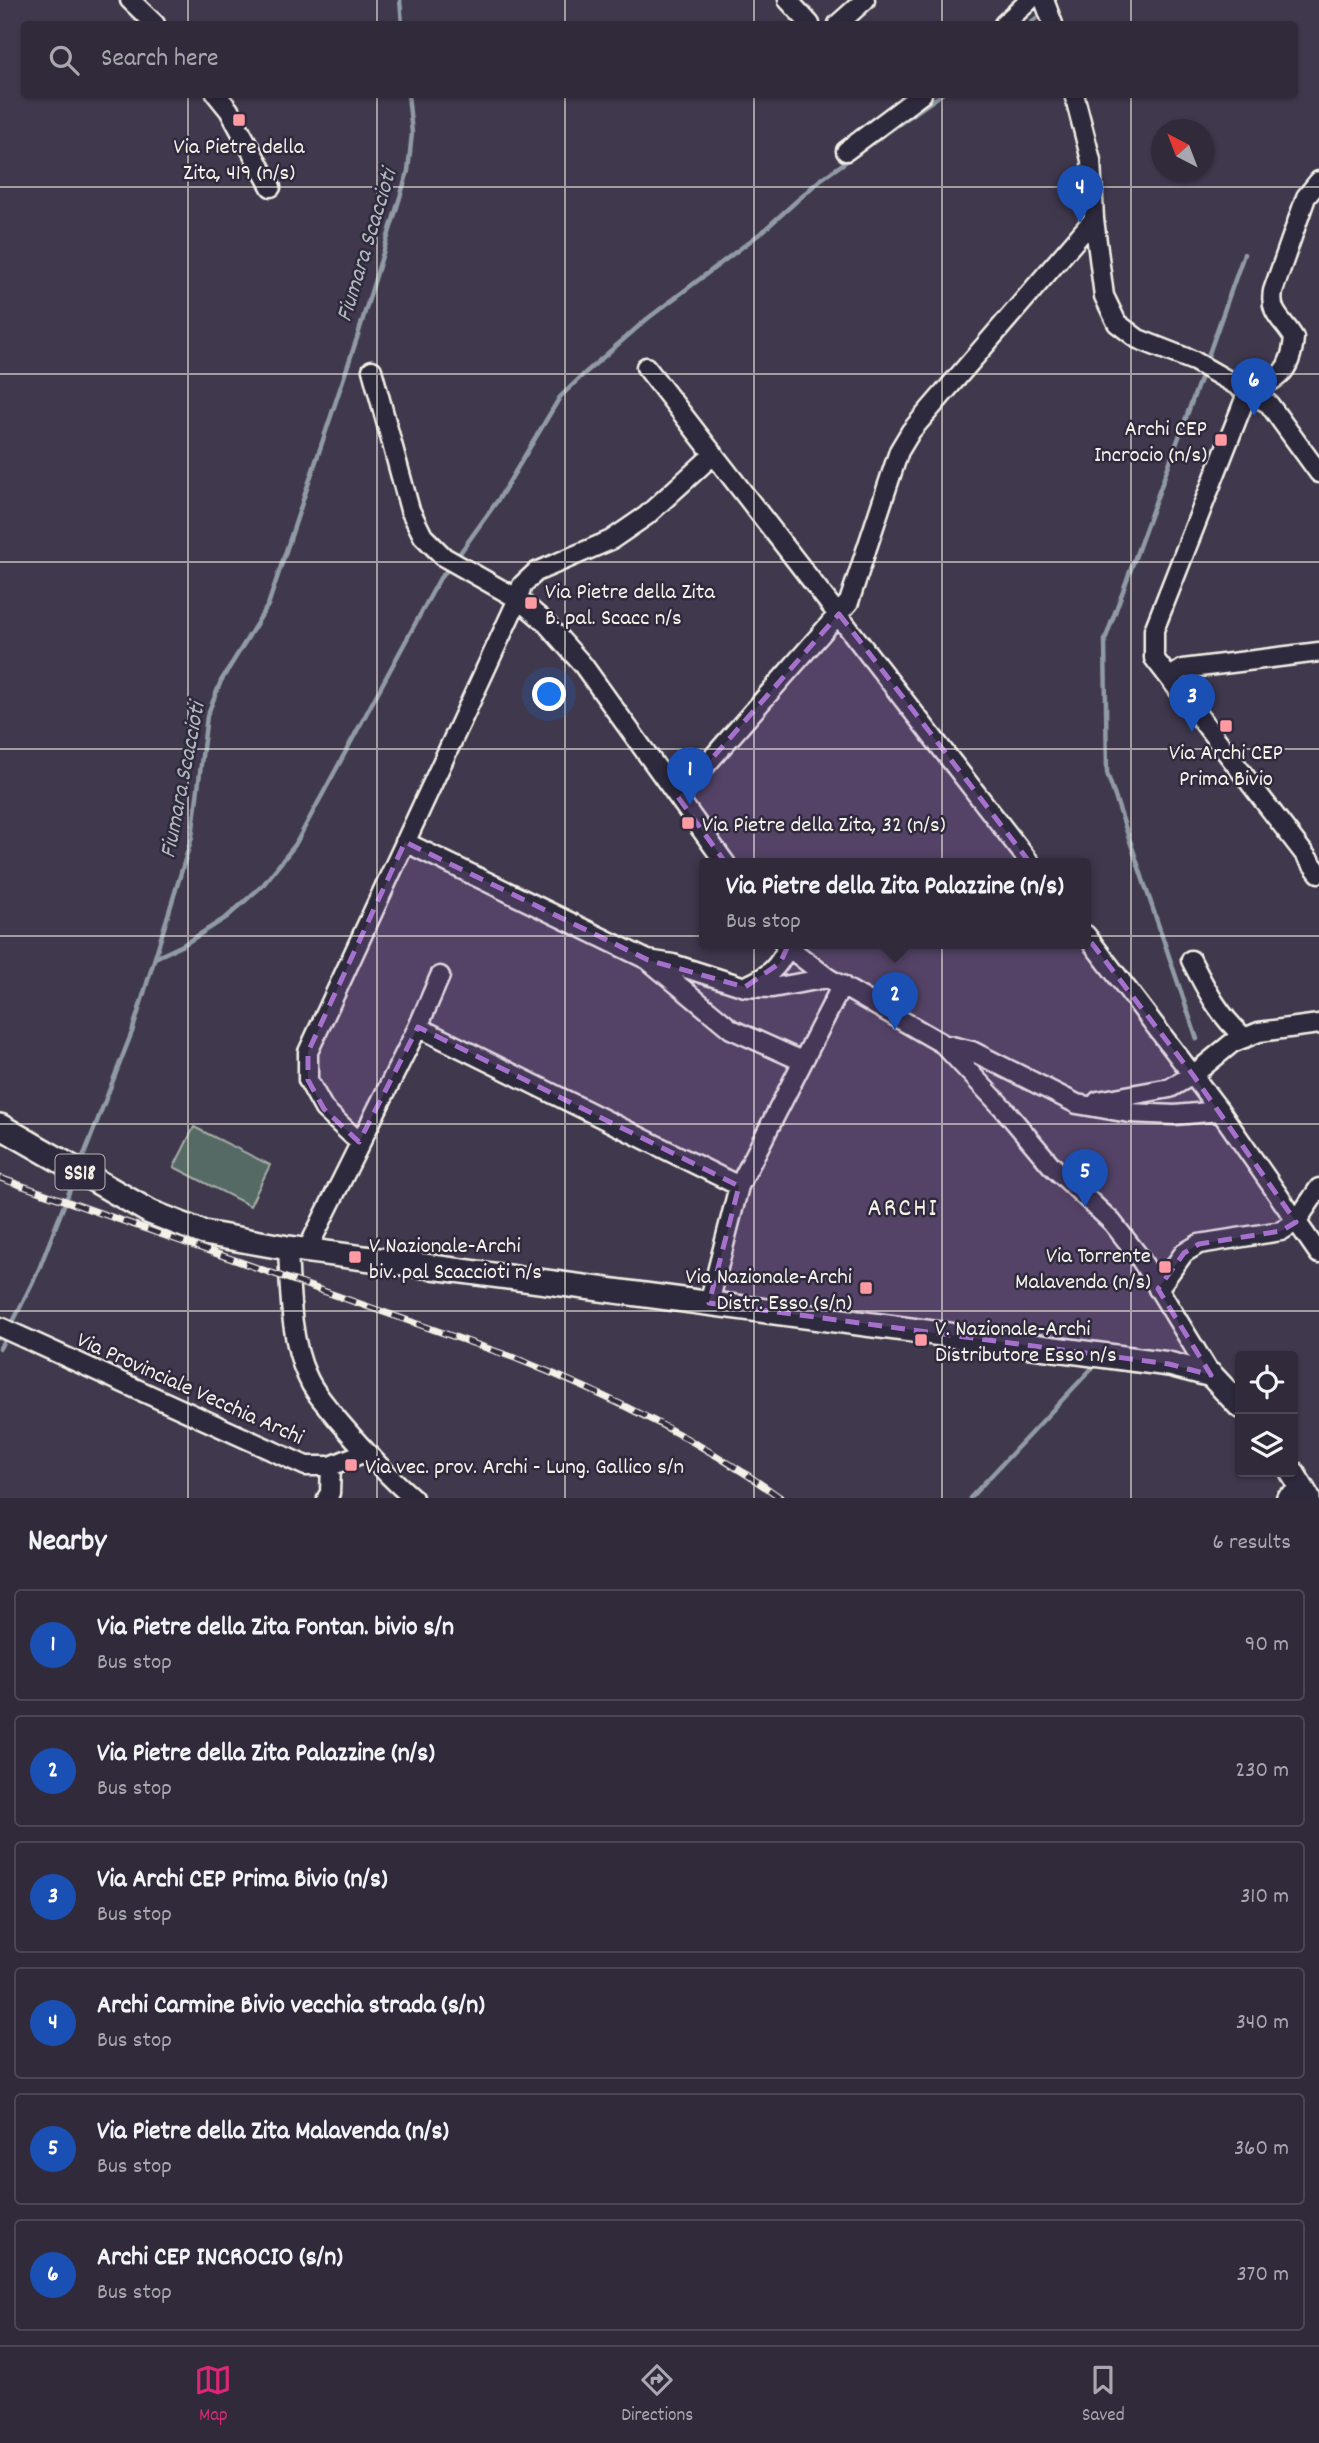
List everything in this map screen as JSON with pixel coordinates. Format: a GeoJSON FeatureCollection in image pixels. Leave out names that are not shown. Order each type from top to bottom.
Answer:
{"type":"FeatureCollection","features":[{"type":"Feature","properties":{"kind":"main road","name":"SS18"},"geometry":{"type":"LineString","coordinates":[[5,1129],[150,1212],[204,1233],[297,1249],[1169,1364],[1211,1375]]}},
{"type":"Feature","properties":{"kind":"main road"},"geometry":{"type":"LineString","coordinates":[[1211,1375],[1235,1401]]}},
{"type":"Feature","properties":{"kind":"street"},"geometry":{"type":"LineString","coordinates":[[130,0],[152,21]]}},
{"type":"Feature","properties":{"kind":"street"},"geometry":{"type":"LineString","coordinates":[[788,0],[807,21]]}},
{"type":"Feature","properties":{"kind":"street"},"geometry":{"type":"LineString","coordinates":[[841,21],[865,0]]}},
{"type":"Feature","properties":{"kind":"street"},"geometry":{"type":"LineString","coordinates":[[1007,21],[1030,0]]}},
{"type":"Feature","properties":{"kind":"street"},"geometry":{"type":"LineString","coordinates":[[1044,0],[1052,21]]}},
{"type":"Feature","properties":{"kind":"street"},"geometry":{"type":"LineString","coordinates":[[219,98],[229,110],[271,187]]}},
{"type":"Feature","properties":{"kind":"street"},"geometry":{"type":"LineString","coordinates":[[846,151],[917,98]]}},
{"type":"Feature","properties":{"kind":"street"},"geometry":{"type":"LineString","coordinates":[[1075,98],[1091,160],[1094,219],[1104,296],[1117,323],[1138,338],[1194,361],[1269,404],[1319,473]]}},
{"type":"Feature","properties":{"kind":"street"},"geometry":{"type":"LineString","coordinates":[[1248,391],[1272,383],[1286,369],[1292,354],[1294,338],[1274,312],[1271,303],[1273,290],[1306,197],[1319,181]]}},
{"type":"Feature","properties":{"kind":"street"},"geometry":{"type":"LineString","coordinates":[[678,797],[849,601],[899,451],[911,431],[1094,219]]}},
{"type":"Feature","properties":{"kind":"street"},"geometry":{"type":"LineString","coordinates":[[646,367],[1026,858]]}},
{"type":"Feature","properties":{"kind":"street"},"geometry":{"type":"LineString","coordinates":[[372,370],[410,510],[423,536],[444,557],[518,599],[545,622],[583,665],[722,858]]}},
{"type":"Feature","properties":{"kind":"street"},"geometry":{"type":"LineString","coordinates":[[1248,391],[1154,630],[1154,658],[1319,873]]}},
{"type":"Feature","properties":{"kind":"street"},"geometry":{"type":"LineString","coordinates":[[359,1142],[324,1109],[307,1080],[308,1052],[518,599],[522,585],[536,572],[611,540],[646,516],[714,454]]}},
{"type":"Feature","properties":{"kind":"street"},"geometry":{"type":"LineString","coordinates":[[1170,677],[1183,669],[1319,652]]}},
{"type":"Feature","properties":{"kind":"street"},"geometry":{"type":"LineString","coordinates":[[405,842],[648,960],[731,1028],[802,1061]]}},
{"type":"Feature","properties":{"kind":"street"},"geometry":{"type":"LineString","coordinates":[[1091,942],[1220,1111],[1319,1254]]}},
{"type":"Feature","properties":{"kind":"street"},"geometry":{"type":"LineString","coordinates":[[745,987],[768,976],[780,963],[784,949]]}},
{"type":"Feature","properties":{"kind":"street"},"geometry":{"type":"LineString","coordinates":[[789,949],[835,981],[943,1044],[1004,1109],[1051,1166],[1112,1222],[1138,1255],[1211,1375]]}},
{"type":"Feature","properties":{"kind":"street"},"geometry":{"type":"LineString","coordinates":[[648,960],[673,964],[745,987],[772,988],[835,981]]}},
{"type":"Feature","properties":{"kind":"street"},"geometry":{"type":"LineString","coordinates":[[1191,960],[1228,1024],[1245,1038]]}},
{"type":"Feature","properties":{"kind":"street"},"geometry":{"type":"LineString","coordinates":[[297,1249],[359,1142],[418,1027],[440,976]]}},
{"type":"Feature","properties":{"kind":"street"},"geometry":{"type":"LineString","coordinates":[[709,1303],[739,1186],[802,1061],[835,981]]}},
{"type":"Feature","properties":{"kind":"street"},"geometry":{"type":"LineString","coordinates":[[1077,1104],[1170,1088],[1193,1075],[1232,1043],[1259,1032],[1319,1024]]}},
{"type":"Feature","properties":{"kind":"street"},"geometry":{"type":"LineString","coordinates":[[418,1027],[739,1186]]}},
{"type":"Feature","properties":{"kind":"street"},"geometry":{"type":"LineString","coordinates":[[943,1044],[972,1051],[1077,1104],[1129,1113],[1175,1115],[1220,1111]]}},
{"type":"Feature","properties":{"kind":"street"},"geometry":{"type":"LineString","coordinates":[[1158,1289],[1184,1253],[1199,1244],[1281,1231],[1296,1222],[1319,1188]]}},
{"type":"Feature","properties":{"kind":"street","name":"Via Provinciale Vecchia Archi"},"geometry":{"type":"LineString","coordinates":[[297,1249],[291,1297],[300,1357],[307,1376],[316,1392],[365,1452],[391,1480],[413,1498]]}},
{"type":"Feature","properties":{"kind":"street","name":"Via Provinciale Vecchia Archi"},"geometry":{"type":"LineString","coordinates":[[0,1327],[306,1466],[331,1466],[365,1452]]}},
{"type":"Feature","properties":{"kind":"street"},"geometry":{"type":"LineString","coordinates":[[327,1498],[330,1493],[331,1466]]}},
{"type":"Feature","properties":{"kind":"highlighted area"},"geometry":{"type":"Polygon","coordinates":[[[839,614],[1193,1075],[1296,1222],[1281,1231],[1199,1244],[1184,1253],[1158,1289],[1211,1375],[1169,1364],[709,1303],[739,1186],[418,1027],[359,1142],[324,1109],[308,1080],[308,1052],[405,842],[648,960],[745,987],[780,963],[787,948],[678,797],[839,614]]]}},
{"type":"Feature","properties":{"kind":"green space"},"geometry":{"type":"Polygon","coordinates":[[[194,1127],[270,1165],[250,1206],[174,1167],[194,1127]]]}},
{"type":"Feature","properties":{"kind":"waterway","name":"Fiumara Scaccioti"},"geometry":{"type":"LineString","coordinates":[[400,0],[402,21]]}},
{"type":"Feature","properties":{"kind":"waterway"},"geometry":{"type":"LineString","coordinates":[[1033,21],[1036,18]]}},
{"type":"Feature","properties":{"kind":"waterway","name":"Fiumara Scaccioti"},"geometry":{"type":"LineString","coordinates":[[80,1165],[132,1032],[192,837],[207,716],[221,681],[268,605],[357,338],[408,171],[412,133],[408,98]]}},
{"type":"Feature","properties":{"kind":"waterway"},"geometry":{"type":"LineString","coordinates":[[455,560],[500,497],[560,397],[585,373],[647,319],[762,232],[820,180],[936,98]]}},
{"type":"Feature","properties":{"kind":"waterway"},"geometry":{"type":"LineString","coordinates":[[1206,362],[1244,254]]}},
{"type":"Feature","properties":{"kind":"waterway"},"geometry":{"type":"LineString","coordinates":[[1197,1039],[1107,773],[1105,640],[1203,371]]}},
{"type":"Feature","properties":{"kind":"waterway"},"geometry":{"type":"LineString","coordinates":[[155,958],[183,945],[227,917],[263,885],[295,845],[440,578],[450,567]]}},
{"type":"Feature","properties":{"kind":"waterway","name":"Fiumara Scaccioti"},"geometry":{"type":"LineString","coordinates":[[11,1326],[39,1269],[75,1177]]}},
{"type":"Feature","properties":{"kind":"waterway","name":"Fiumara Scaccioti"},"geometry":{"type":"LineString","coordinates":[[0,1348],[7,1334]]}},
{"type":"Feature","properties":{"kind":"waterway"},"geometry":{"type":"LineString","coordinates":[[970,1498],[1096,1364]]}},
{"type":"Feature","properties":{"kind":"railway"},"geometry":{"type":"LineString","coordinates":[[0,1178],[550,1372],[652,1420],[718,1456],[781,1498]]}},
{"type":"Feature","properties":{"kind":"place","name":"Via Pietre della Zita, 419 (n/s)"},"geometry":{"type":"Point","coordinates":[239,120]}},
{"type":"Feature","properties":{"kind":"place","name":"Archi Carmine Bivio vecchia strada (s/n)"},"geometry":{"type":"Point","coordinates":[1080,223]}},
{"type":"Feature","properties":{"kind":"place","name":"Archi CEP INCROCIO (s/n)"},"geometry":{"type":"Point","coordinates":[1254,416]}},
{"type":"Feature","properties":{"kind":"place","name":"Archi CEP Incrocio (n/s)"},"geometry":{"type":"Point","coordinates":[1221,440]}},
{"type":"Feature","properties":{"kind":"place","name":"Via Pietre della Zita B. pal. Scacc n/s"},"geometry":{"type":"Point","coordinates":[531,603]}},
{"type":"Feature","properties":{"kind":"place","name":"Via Archi CEP Prima Bivio"},"geometry":{"type":"Point","coordinates":[1226,726]}},
{"type":"Feature","properties":{"kind":"place","name":"Via Archi CEP Prima Bivio (n/s)"},"geometry":{"type":"Point","coordinates":[1192,732]}},
{"type":"Feature","properties":{"kind":"place","name":"Via Pietre della Zita Fontan. bivio s/n"},"geometry":{"type":"Point","coordinates":[690,805]}},
{"type":"Feature","properties":{"kind":"place","name":"Via Pietre della Zita, 32 (n/s)"},"geometry":{"type":"Point","coordinates":[688,823]}},
{"type":"Feature","properties":{"kind":"place","name":"Via Pietre della Zita Palazzine (n/s)"},"geometry":{"type":"Point","coordinates":[895,1030]}},
{"type":"Feature","properties":{"kind":"place","name":"Via Pietre della Zita Malavenda (n/s)"},"geometry":{"type":"Point","coordinates":[1085,1207]}},
{"type":"Feature","properties":{"kind":"place","name":"V Nazionale-Archi biv. pal Scaccioti n/s"},"geometry":{"type":"Point","coordinates":[355,1257]}},
{"type":"Feature","properties":{"kind":"place","name":"Via Torrente Malavenda (n/s)"},"geometry":{"type":"Point","coordinates":[1165,1267]}},
{"type":"Feature","properties":{"kind":"place","name":"Via Nazionale-Archi Distr. Esso (s/n)"},"geometry":{"type":"Point","coordinates":[866,1288]}},
{"type":"Feature","properties":{"kind":"place","name":"V. Nazionale-Archi Distributore Esso n/s"},"geometry":{"type":"Point","coordinates":[921,1340]}},
{"type":"Feature","properties":{"kind":"place","name":"Via vec. prov. Archi - Lung. Gallico s/n"},"geometry":{"type":"Point","coordinates":[351,1465]}},
{"type":"Feature","properties":{"kind":"district","name":"ARCHI"},"geometry":{"type":"Point","coordinates":[903,1206]}}]}
